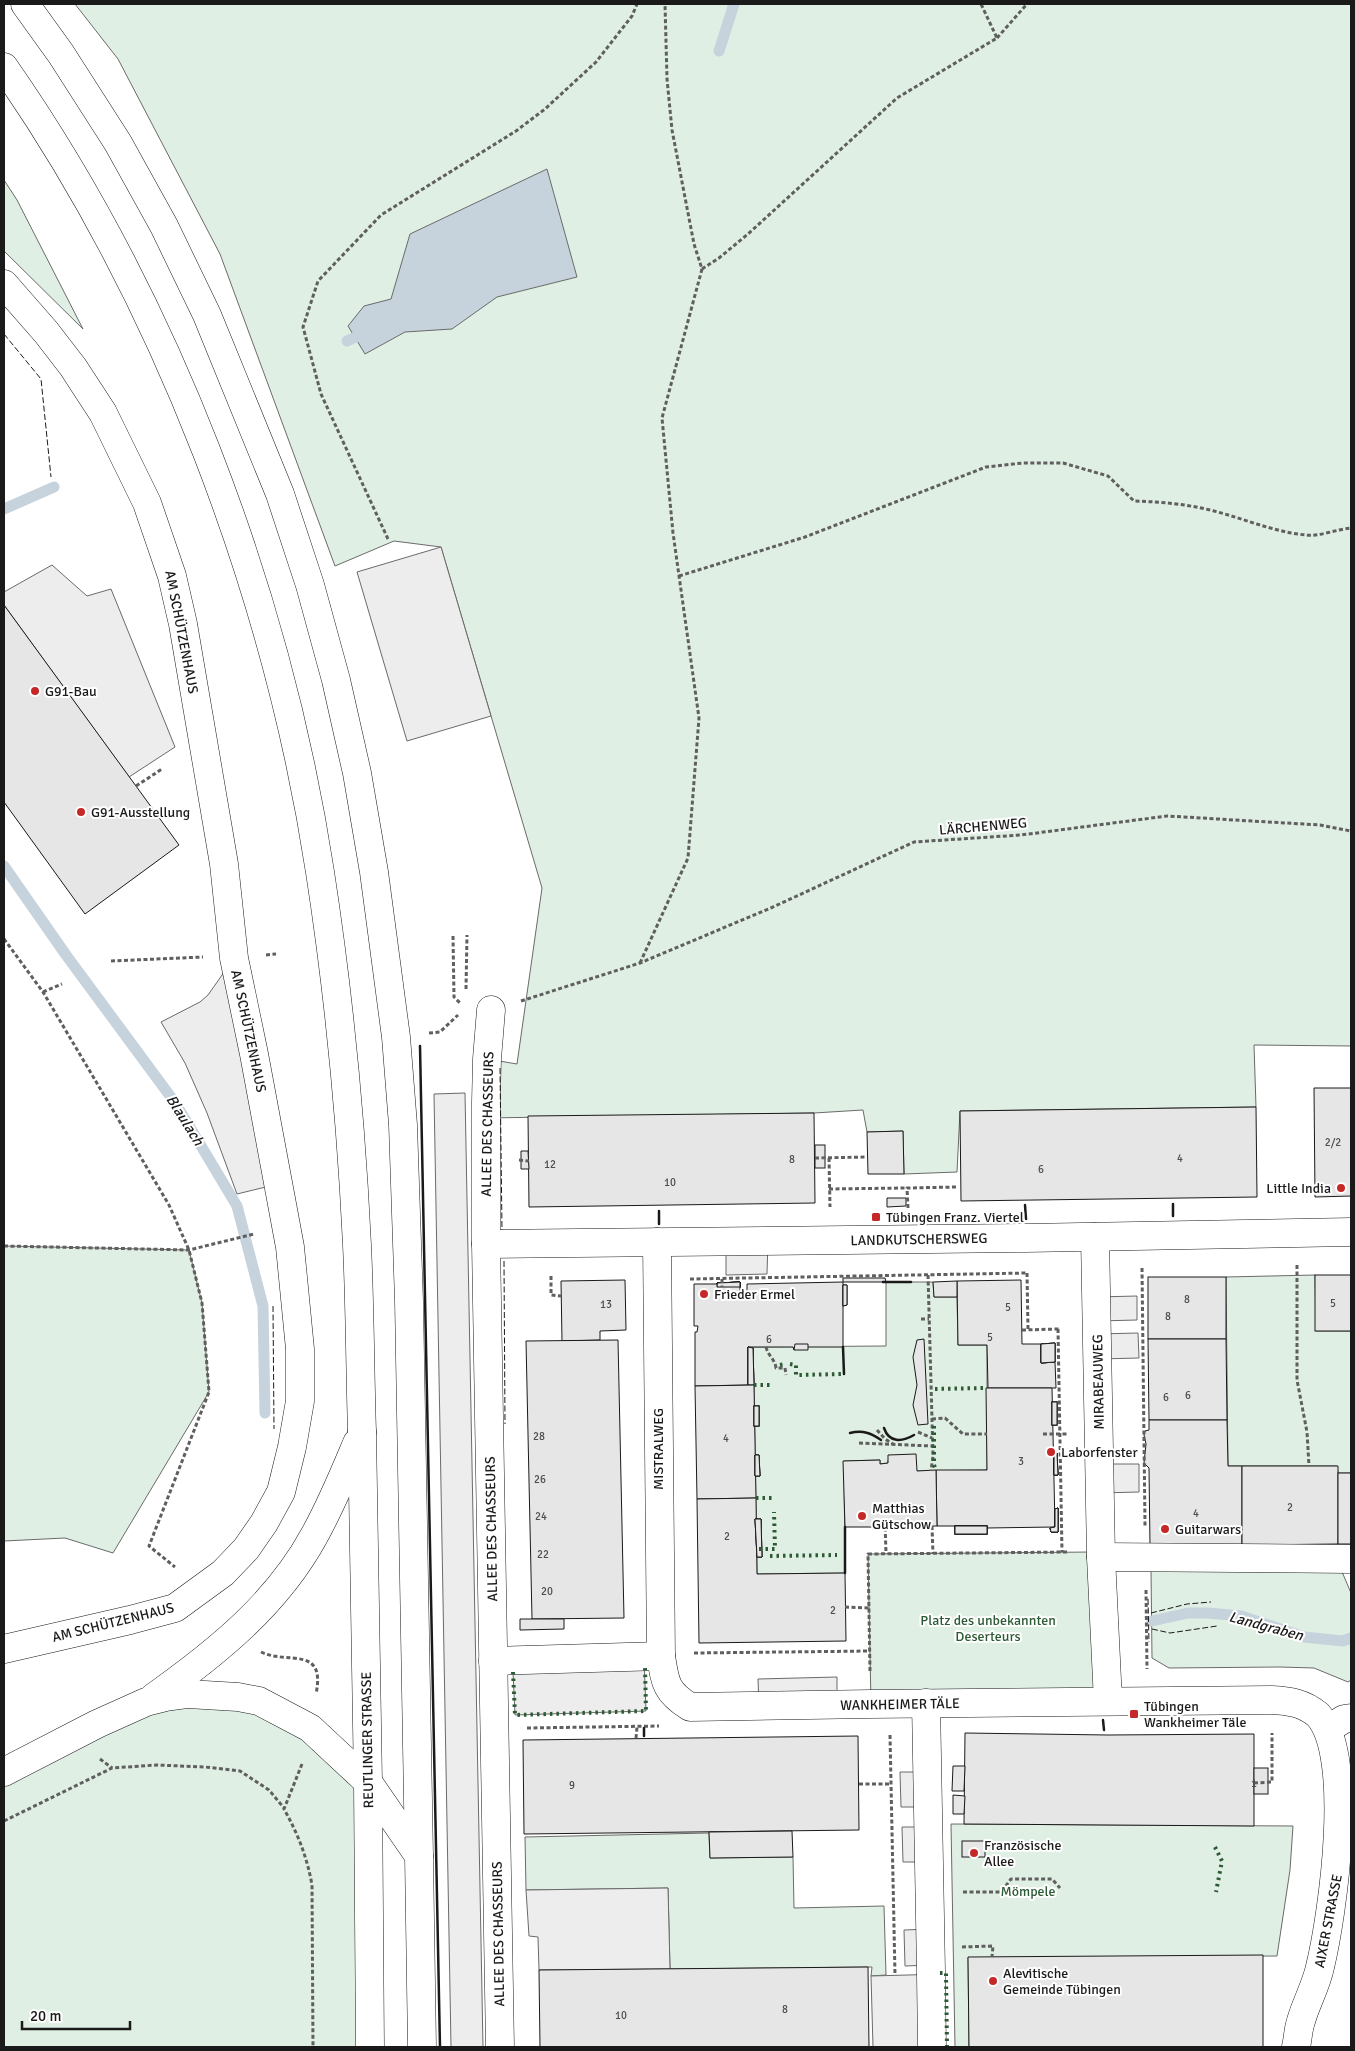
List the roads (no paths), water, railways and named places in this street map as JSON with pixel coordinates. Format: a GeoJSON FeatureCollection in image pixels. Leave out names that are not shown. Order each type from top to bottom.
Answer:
{"type":"FeatureCollection","features":[{"type":"Feature","properties":{"kind":"main road"},"geometry":{"type":"LineString","coordinates":[[26,4],[61,54],[118,143],[164,226],[207,315],[280,494],[310,585],[336,680],[357,772],[374,872],[396,1037],[403,1125],[409,1311],[422,2047]]}},
{"type":"Feature","properties":{"kind":"main road","name":"REUTLINGER STRASSE"},"geometry":{"type":"LineString","coordinates":[[4,66],[71,170],[116,251],[157,336],[228,508],[257,597],[302,775],[319,869],[342,1048],[357,1245],[368,1782],[370,2047]]}},
{"type":"Feature","properties":{"kind":"main road","name":"AM SCHÜTZENHAUS"},"geometry":{"type":"LineString","coordinates":[[4,284],[46,332],[73,367],[103,413],[147,503],[172,576],[183,624],[224,864],[234,958],[290,1248],[300,1350],[300,1401],[292,1447],[280,1492],[264,1524],[246,1549],[223,1573],[204,1589],[175,1608],[4,1649]]}},
{"type":"Feature","properties":{"kind":"main road","name":"ALLEE DES CHASSEURS"},"geometry":{"type":"LineString","coordinates":[[478,1009],[486,1076],[486,1244],[500,2047]]}},
{"type":"Feature","properties":{"kind":"main road","name":"LANDKUTSCHERSWEG"},"geometry":{"type":"LineString","coordinates":[[486,1244],[830,1241],[1351,1232]]}},
{"type":"Feature","properties":{"kind":"main road","name":"MIRABEAUWEG"},"geometry":{"type":"LineString","coordinates":[[1095,1237],[1101,1557],[1108,1702]]}},
{"type":"Feature","properties":{"kind":"main road","name":"MISTRALWEG"},"geometry":{"type":"LineString","coordinates":[[657,1242],[661,1656]]}},
{"type":"Feature","properties":{"kind":"main road"},"geometry":{"type":"LineString","coordinates":[[4,1772],[97,1724],[146,1702],[206,1660],[240,1630],[288,1577],[314,1538],[362,1432]]}},
{"type":"Feature","properties":{"kind":"main road"},"geometry":{"type":"LineString","coordinates":[[1101,1557],[1351,1559]]}},
{"type":"Feature","properties":{"kind":"main road"},"geometry":{"type":"LineString","coordinates":[[494,1661],[661,1656]]}},
{"type":"Feature","properties":{"kind":"main road","name":"WANKHEIMER TÄLE"},"geometry":{"type":"LineString","coordinates":[[661,1656],[665,1680],[674,1698],[690,1708],[926,1703],[1272,1700],[1290,1701],[1304,1705],[1319,1716],[1340,1724]]}},
{"type":"Feature","properties":{"kind":"main road"},"geometry":{"type":"LineString","coordinates":[[146,1702],[188,1694],[238,1697],[259,1701],[310,1728],[368,1782],[419,1856]]}},
{"type":"Feature","properties":{"kind":"main road"},"geometry":{"type":"LineString","coordinates":[[926,1703],[932,2047]]}},
{"type":"Feature","properties":{"kind":"main road","name":"AIXER STRASSE"},"geometry":{"type":"LineString","coordinates":[[1296,2047],[1301,2021],[1320,1969],[1338,1866],[1341,1800],[1337,1747],[1340,1724]]}},
{"type":"Feature","properties":{"kind":"waterway"},"geometry":{"type":"LineString","coordinates":[[719,51],[734,4]]}},
{"type":"Feature","properties":{"kind":"waterway"},"geometry":{"type":"LineString","coordinates":[[347,341],[367,332]]}},
{"type":"Feature","properties":{"kind":"waterway"},"geometry":{"type":"LineString","coordinates":[[4,509],[54,487]]}},
{"type":"Feature","properties":{"kind":"waterway","name":"Blaulach"},"geometry":{"type":"LineString","coordinates":[[4,866],[66,955],[176,1104],[237,1206],[263,1306],[265,1413]]}},
{"type":"Feature","properties":{"kind":"waterway","name":"Landgraben"},"geometry":{"type":"LineString","coordinates":[[1152,1621],[1188,1613],[1208,1613],[1241,1616],[1304,1637],[1343,1641],[1351,1638]]}},
{"type":"Feature","properties":{"kind":"place","name":"G91-Bau"},"geometry":{"type":"Point","coordinates":[35,691]}},
{"type":"Feature","properties":{"kind":"place","name":"G91-Ausstellung"},"geometry":{"type":"Point","coordinates":[81,812]}},
{"type":"Feature","properties":{"kind":"place","name":"Little India"},"geometry":{"type":"Point","coordinates":[1341,1188]}},
{"type":"Feature","properties":{"kind":"place","name":"Tübingen Franz. Viertel"},"geometry":{"type":"Point","coordinates":[876,1217]}},
{"type":"Feature","properties":{"kind":"place","name":"Frieder Ermel"},"geometry":{"type":"Point","coordinates":[704,1294]}},
{"type":"Feature","properties":{"kind":"place","name":"Laborfenster"},"geometry":{"type":"Point","coordinates":[1051,1452]}},
{"type":"Feature","properties":{"kind":"place","name":"Matthias Gütschow"},"geometry":{"type":"Point","coordinates":[862,1516]}},
{"type":"Feature","properties":{"kind":"place","name":"Guitarwars"},"geometry":{"type":"Point","coordinates":[1165,1529]}},
{"type":"Feature","properties":{"kind":"place","name":"Tübingen Wankheimer Täle"},"geometry":{"type":"Point","coordinates":[1134,1714]}},
{"type":"Feature","properties":{"kind":"place","name":"Französische Allee"},"geometry":{"type":"Point","coordinates":[974,1853]}},
{"type":"Feature","properties":{"kind":"place","name":"Alevitische Gemeinde Tübingen"},"geometry":{"type":"Point","coordinates":[993,1981]}},
{"type":"Feature","properties":{"kind":"park label","name":"Platz des unbekannten Deserteurs"},"geometry":{"type":"Point","coordinates":[988,1628]}},
{"type":"Feature","properties":{"kind":"park label","name":"Mömpele"},"geometry":{"type":"Point","coordinates":[1028,1891]}}]}
